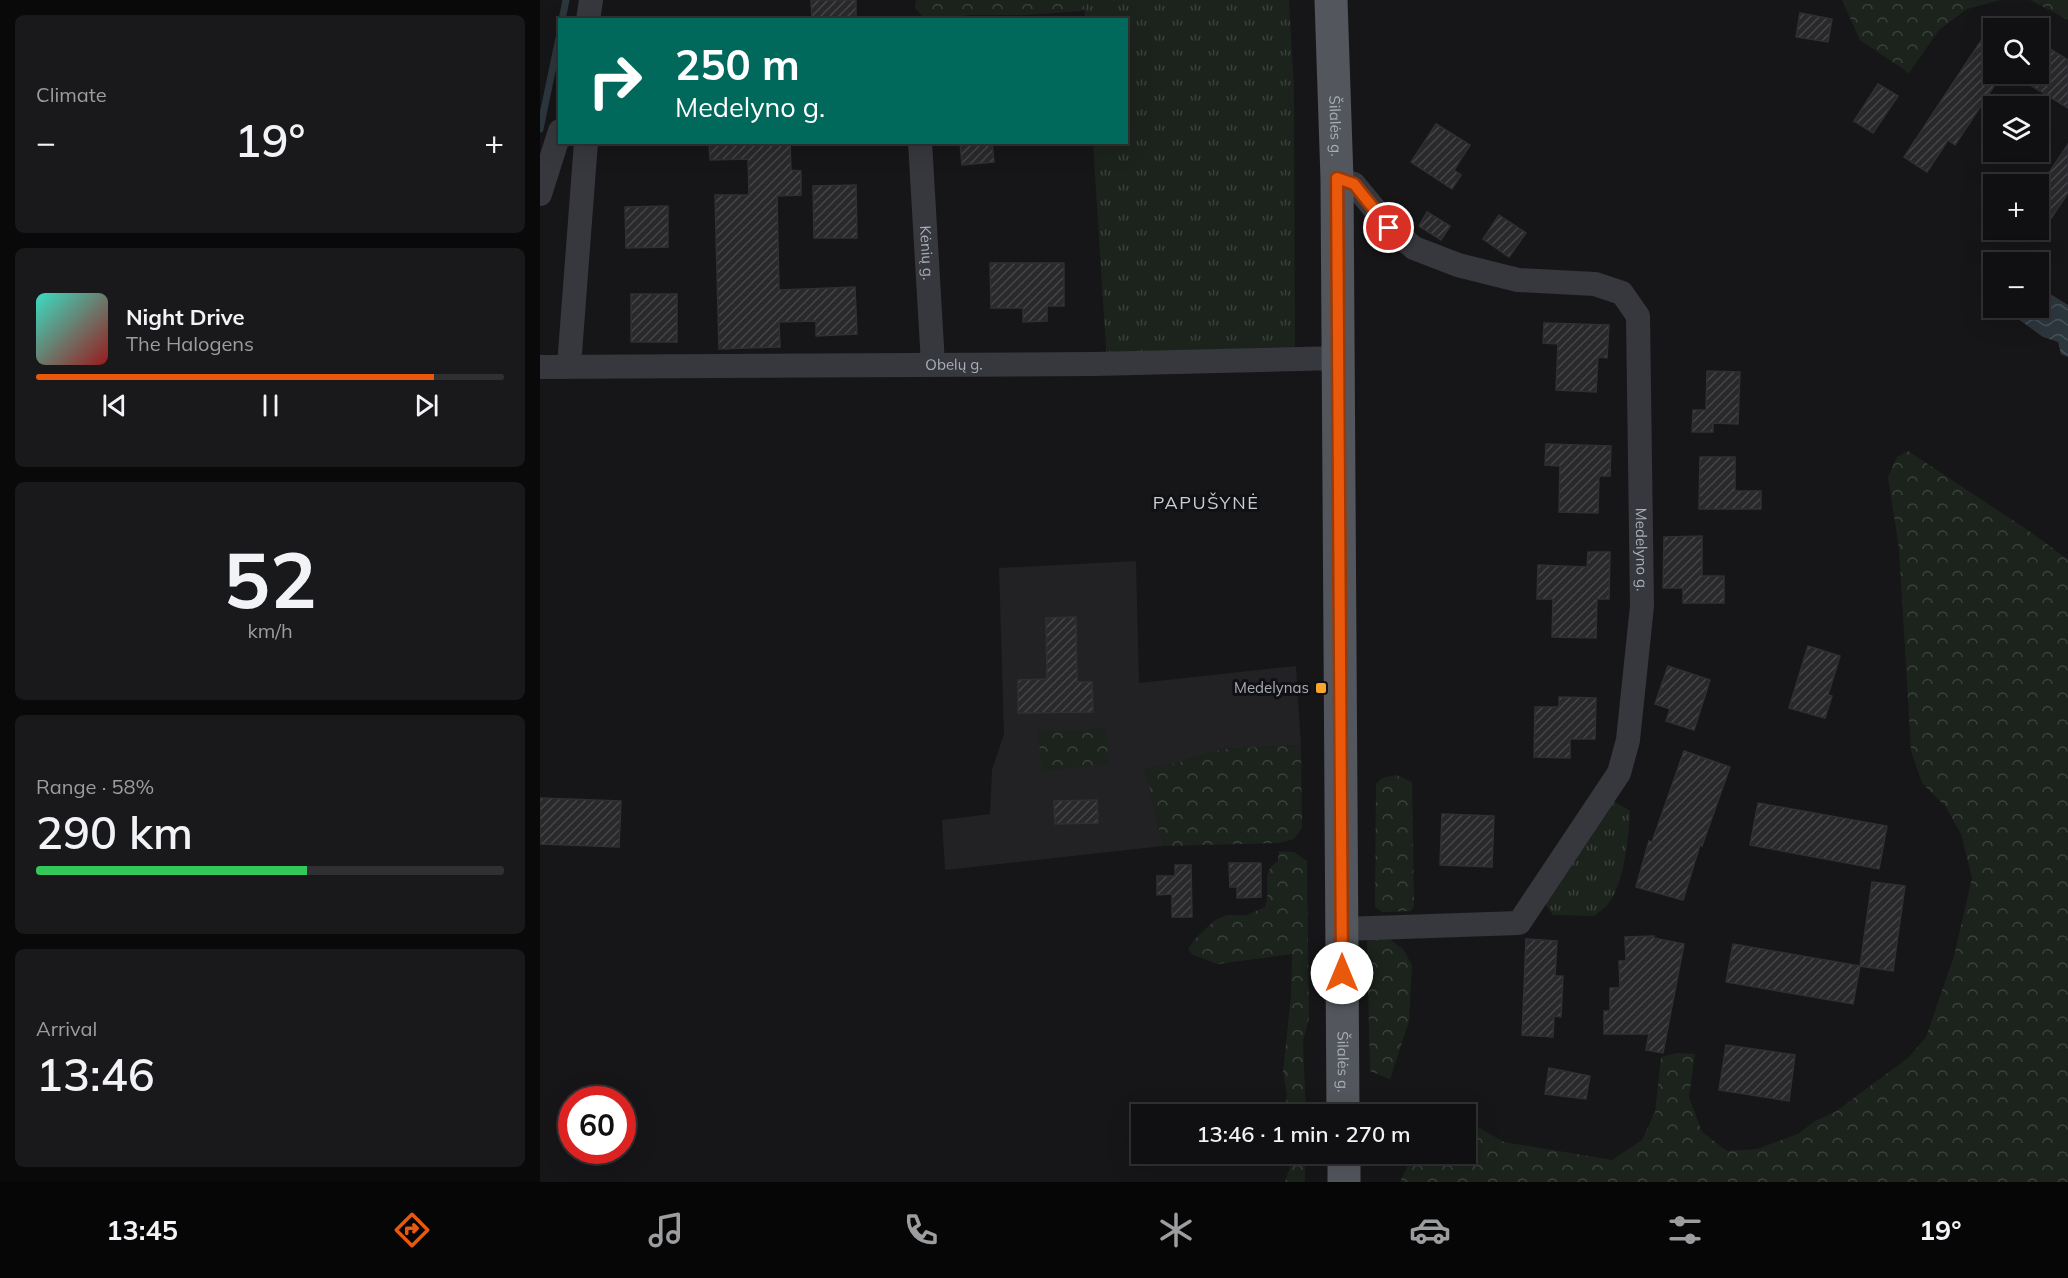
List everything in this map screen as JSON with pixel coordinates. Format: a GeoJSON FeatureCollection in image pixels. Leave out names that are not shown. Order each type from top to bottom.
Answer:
{"type":"FeatureCollection","features":[{"type":"Feature","properties":{"kind":"main road","name":"Šilalės g."},"geometry":{"type":"LineString","coordinates":[[1331,0],[1337,178],[1339,358],[1343,1104]]}},
{"type":"Feature","properties":{"kind":"main road"},"geometry":{"type":"LineString","coordinates":[[1344,1164],[1344,1182]]}},
{"type":"Feature","properties":{"kind":"street"},"geometry":{"type":"LineString","coordinates":[[588,18],[591,0]]}},
{"type":"Feature","properties":{"kind":"street"},"geometry":{"type":"LineString","coordinates":[[540,194],[558,137]]}},
{"type":"Feature","properties":{"kind":"street"},"geometry":{"type":"LineString","coordinates":[[569,366],[586,144]]}},
{"type":"Feature","properties":{"kind":"street","name":"Kėnių g."},"geometry":{"type":"LineString","coordinates":[[920,144],[933,364]]}},
{"type":"Feature","properties":{"kind":"street","name":"Medelyno g."},"geometry":{"type":"LineString","coordinates":[[1337,178],[1354,184],[1389,228],[1414,248],[1458,265],[1518,279],[1595,284],[1622,292],[1638,316],[1642,582],[1642,606],[1628,740],[1619,773],[1519,922],[1342,929]]}},
{"type":"Feature","properties":{"kind":"street","name":"Obelų g."},"geometry":{"type":"LineString","coordinates":[[540,367],[1094,363],[1339,358]]}},
{"type":"Feature","properties":{"kind":"shaded area"},"geometry":{"type":"Polygon","coordinates":[[[1136,561],[1139,683],[1296,666],[1301,745],[1222,749],[1173,764],[1145,769],[1163,846],[945,870],[942,820],[990,814],[992,770],[1004,734],[999,568],[1136,561]]]}},
{"type":"Feature","properties":{"kind":"green space"},"geometry":{"type":"Polygon","coordinates":[[[916,0],[1084,0],[1084,11],[1026,15],[924,18],[915,8],[916,0]]]}},
{"type":"Feature","properties":{"kind":"green space"},"geometry":{"type":"Polygon","coordinates":[[[1084,0],[1289,0],[1294,91],[1295,359],[1107,363],[1093,144],[1128,144],[1128,18],[1085,18],[1084,0]]]}},
{"type":"Feature","properties":{"kind":"green space"},"geometry":{"type":"Polygon","coordinates":[[[1842,0],[2000,0],[1967,9],[1939,30],[1909,73],[1860,40],[1842,0]]]}},
{"type":"Feature","properties":{"kind":"green space"},"geometry":{"type":"Polygon","coordinates":[[[2030,0],[2068,0],[2068,20],[2030,0]]]}},
{"type":"Feature","properties":{"kind":"green space"},"geometry":{"type":"Polygon","coordinates":[[[1908,451],[2035,535],[2068,560],[2068,1182],[1400,1182],[1408,1164],[1476,1164],[1476,1126],[1504,1142],[1612,1160],[1642,1140],[1655,1112],[1661,1057],[1677,1053],[1695,1054],[1689,1097],[1702,1132],[1727,1151],[1757,1149],[1798,1134],[1815,1121],[1835,1112],[1908,1058],[1926,1037],[1954,956],[1972,878],[1961,834],[1946,807],[1922,783],[1911,751],[1899,548],[1888,477],[1897,457],[1908,451]]]}},
{"type":"Feature","properties":{"kind":"green space"},"geometry":{"type":"Polygon","coordinates":[[[1107,728],[1108,763],[1042,772],[1038,731],[1107,728]]]}},
{"type":"Feature","properties":{"kind":"green space"},"geometry":{"type":"Polygon","coordinates":[[[1301,745],[1302,828],[1294,839],[1279,843],[1163,846],[1145,769],[1173,764],[1222,749],[1301,745]]]}},
{"type":"Feature","properties":{"kind":"green space"},"geometry":{"type":"Polygon","coordinates":[[[1396,775],[1412,782],[1414,906],[1411,911],[1382,912],[1375,907],[1376,784],[1382,778],[1396,775]]]}},
{"type":"Feature","properties":{"kind":"green space"},"geometry":{"type":"Polygon","coordinates":[[[1612,800],[1630,811],[1625,859],[1614,895],[1607,905],[1594,916],[1553,915],[1544,903],[1612,800]]]}},
{"type":"Feature","properties":{"kind":"green space"},"geometry":{"type":"Polygon","coordinates":[[[1279,851],[1294,852],[1307,861],[1309,1018],[1303,1041],[1306,1104],[1286,1104],[1283,1071],[1291,996],[1292,954],[1218,964],[1193,955],[1188,949],[1215,920],[1227,915],[1247,915],[1265,907],[1267,876],[1272,866],[1278,861],[1279,851]]]}},
{"type":"Feature","properties":{"kind":"green space"},"geometry":{"type":"Polygon","coordinates":[[[1387,937],[1403,949],[1412,965],[1409,1021],[1390,1079],[1370,1071],[1367,941],[1387,937]]]}},
{"type":"Feature","properties":{"kind":"green space"},"geometry":{"type":"Polygon","coordinates":[[[1291,1164],[1305,1164],[1305,1182],[1285,1182],[1291,1164]]]}},
{"type":"Feature","properties":{"kind":"water"},"geometry":{"type":"Polygon","coordinates":[[[2049,293],[2068,305],[2068,357],[2061,354],[2058,342],[2043,337],[2017,318],[2049,318],[2049,293]]]}},
{"type":"Feature","properties":{"kind":"building"},"geometry":{"type":"Polygon","coordinates":[[[811,0],[856,0],[856,18],[812,18],[811,0]]]}},
{"type":"Feature","properties":{"kind":"building"},"geometry":{"type":"Polygon","coordinates":[[[1800,13],[1832,19],[1828,42],[1796,37],[1800,13]]]}},
{"type":"Feature","properties":{"kind":"building"},"geometry":{"type":"Polygon","coordinates":[[[1983,38],[1983,84],[1995,84],[1987,96],[1983,96],[1983,103],[1955,145],[1948,140],[1927,172],[1904,157],[1983,38]]]}},
{"type":"Feature","properties":{"kind":"building"},"geometry":{"type":"Polygon","coordinates":[[[2049,48],[2068,60],[2068,108],[2028,84],[2049,84],[2049,48]]]}},
{"type":"Feature","properties":{"kind":"building"},"geometry":{"type":"Polygon","coordinates":[[[1878,84],[1898,96],[1873,133],[1854,121],[1878,84]]]}},
{"type":"Feature","properties":{"kind":"building"},"geometry":{"type":"Polygon","coordinates":[[[1436,124],[1470,145],[1454,170],[1461,175],[1452,189],[1411,162],[1436,124]]]}},
{"type":"Feature","properties":{"kind":"building"},"geometry":{"type":"Polygon","coordinates":[[[709,144],[790,144],[791,170],[801,171],[801,195],[777,196],[779,290],[855,287],[857,334],[816,336],[816,321],[779,322],[780,347],[719,349],[715,195],[749,195],[748,159],[710,160],[709,144]]]}},
{"type":"Feature","properties":{"kind":"building"},"geometry":{"type":"Polygon","coordinates":[[[960,144],[992,144],[994,162],[962,165],[960,144]]]}},
{"type":"Feature","properties":{"kind":"building"},"geometry":{"type":"Polygon","coordinates":[[[2068,144],[2068,193],[2049,222],[2049,174],[2068,144]]]}},
{"type":"Feature","properties":{"kind":"building"},"geometry":{"type":"Polygon","coordinates":[[[856,185],[857,238],[814,238],[813,186],[856,185]]]}},
{"type":"Feature","properties":{"kind":"building"},"geometry":{"type":"Polygon","coordinates":[[[668,206],[668,247],[626,248],[625,207],[668,206]]]}},
{"type":"Feature","properties":{"kind":"building"},"geometry":{"type":"Polygon","coordinates":[[[1427,212],[1450,226],[1441,240],[1419,226],[1427,212]]]}},
{"type":"Feature","properties":{"kind":"building"},"geometry":{"type":"Polygon","coordinates":[[[1499,215],[1526,233],[1509,257],[1483,239],[1499,215]]]}},
{"type":"Feature","properties":{"kind":"building"},"geometry":{"type":"Polygon","coordinates":[[[990,263],[1064,263],[1064,306],[1047,306],[1047,321],[1023,322],[1023,308],[991,308],[990,263]]]}},
{"type":"Feature","properties":{"kind":"building"},"geometry":{"type":"Polygon","coordinates":[[[631,294],[677,294],[677,342],[631,342],[631,294]]]}},
{"type":"Feature","properties":{"kind":"building"},"geometry":{"type":"Polygon","coordinates":[[[1544,323],[1609,325],[1607,358],[1598,357],[1596,392],[1556,390],[1558,344],[1543,343],[1544,323]]]}},
{"type":"Feature","properties":{"kind":"building"},"geometry":{"type":"Polygon","coordinates":[[[1707,371],[1740,372],[1738,424],[1713,423],[1713,432],[1692,432],[1693,410],[1706,410],[1707,371]]]}},
{"type":"Feature","properties":{"kind":"building"},"geometry":{"type":"Polygon","coordinates":[[[1546,444],[1611,446],[1610,476],[1599,476],[1598,513],[1559,512],[1560,466],[1545,465],[1546,444]]]}},
{"type":"Feature","properties":{"kind":"building"},"geometry":{"type":"Polygon","coordinates":[[[1700,457],[1735,457],[1735,491],[1761,491],[1761,509],[1699,509],[1700,457]]]}},
{"type":"Feature","properties":{"kind":"building"},"geometry":{"type":"Polygon","coordinates":[[[1702,536],[1702,576],[1724,576],[1724,603],[1683,603],[1683,588],[1663,588],[1664,537],[1702,536]]]}},
{"type":"Feature","properties":{"kind":"building"},"geometry":{"type":"Polygon","coordinates":[[[1588,552],[1610,552],[1609,599],[1597,599],[1596,638],[1552,637],[1553,599],[1537,599],[1538,565],[1587,567],[1588,552]]]}},
{"type":"Feature","properties":{"kind":"building"},"geometry":{"type":"Polygon","coordinates":[[[1076,617],[1077,682],[1092,682],[1093,712],[1018,713],[1018,680],[1047,679],[1046,618],[1076,617]]]}},
{"type":"Feature","properties":{"kind":"building"},"geometry":{"type":"Polygon","coordinates":[[[1808,646],[1840,656],[1828,695],[1832,696],[1825,718],[1789,708],[1808,646]]]}},
{"type":"Feature","properties":{"kind":"building"},"geometry":{"type":"Polygon","coordinates":[[[1668,666],[1710,680],[1694,730],[1666,721],[1670,709],[1655,704],[1668,666]]]}},
{"type":"Feature","properties":{"kind":"building"},"geometry":{"type":"Polygon","coordinates":[[[1559,697],[1596,698],[1595,739],[1570,739],[1570,758],[1534,757],[1535,707],[1559,707],[1559,697]]]}},
{"type":"Feature","properties":{"kind":"building"},"geometry":{"type":"Polygon","coordinates":[[[1684,751],[1730,767],[1702,846],[1700,845],[1683,900],[1636,887],[1649,841],[1652,842],[1684,751]]]}},
{"type":"Feature","properties":{"kind":"building"},"geometry":{"type":"Polygon","coordinates":[[[540,798],[621,801],[619,847],[540,844],[540,798]]]}},
{"type":"Feature","properties":{"kind":"building"},"geometry":{"type":"Polygon","coordinates":[[[1097,800],[1098,823],[1055,824],[1054,801],[1097,800]]]}},
{"type":"Feature","properties":{"kind":"building"},"geometry":{"type":"Polygon","coordinates":[[[1758,803],[1887,826],[1879,869],[1750,845],[1758,803]]]}},
{"type":"Feature","properties":{"kind":"building"},"geometry":{"type":"Polygon","coordinates":[[[1442,814],[1494,816],[1492,867],[1440,865],[1442,814]]]}},
{"type":"Feature","properties":{"kind":"building"},"geometry":{"type":"Polygon","coordinates":[[[1229,863],[1261,863],[1261,897],[1237,898],[1237,887],[1230,887],[1229,863]]]}},
{"type":"Feature","properties":{"kind":"building"},"geometry":{"type":"Polygon","coordinates":[[[1175,865],[1191,865],[1192,917],[1172,917],[1172,894],[1157,895],[1157,876],[1175,876],[1175,865]]]}},
{"type":"Feature","properties":{"kind":"building"},"geometry":{"type":"Polygon","coordinates":[[[1872,882],[1905,886],[1893,971],[1860,966],[1872,882]]]}},
{"type":"Feature","properties":{"kind":"building"},"geometry":{"type":"Polygon","coordinates":[[[1654,936],[1654,938],[1684,944],[1663,1053],[1646,1050],[1649,1034],[1604,1034],[1604,1011],[1610,1011],[1610,988],[1620,988],[1619,961],[1626,961],[1625,937],[1654,936]]]}},
{"type":"Feature","properties":{"kind":"building"},"geometry":{"type":"Polygon","coordinates":[[[1526,939],[1557,941],[1555,976],[1563,976],[1561,1017],[1554,1016],[1553,1037],[1522,1035],[1526,939]]]}},
{"type":"Feature","properties":{"kind":"building"},"geometry":{"type":"Polygon","coordinates":[[[1733,944],[1860,966],[1853,1004],[1726,982],[1733,944]]]}},
{"type":"Feature","properties":{"kind":"building"},"geometry":{"type":"Polygon","coordinates":[[[1726,1045],[1795,1055],[1789,1101],[1719,1090],[1726,1045]]]}},
{"type":"Feature","properties":{"kind":"building"},"geometry":{"type":"Polygon","coordinates":[[[1549,1068],[1590,1076],[1586,1099],[1545,1094],[1549,1068]]]}},
{"type":"Feature","properties":{"kind":"waterway"},"geometry":{"type":"LineString","coordinates":[[562,18],[566,0]]}},
{"type":"Feature","properties":{"kind":"waterway"},"geometry":{"type":"LineString","coordinates":[[540,129],[558,43]]}},
{"type":"Feature","properties":{"kind":"place","name":"Medelynas"},"geometry":{"type":"Point","coordinates":[1321,688]}},
{"type":"Feature","properties":{"kind":"district","name":"PAPUŠYNĖ"},"geometry":{"type":"Point","coordinates":[1206,503]}},
{"type":"Feature","properties":{"kind":"route"},"geometry":{"type":"LineString","coordinates":[[1342,973],[1337,178],[1354,184],[1389,228]]}}]}
